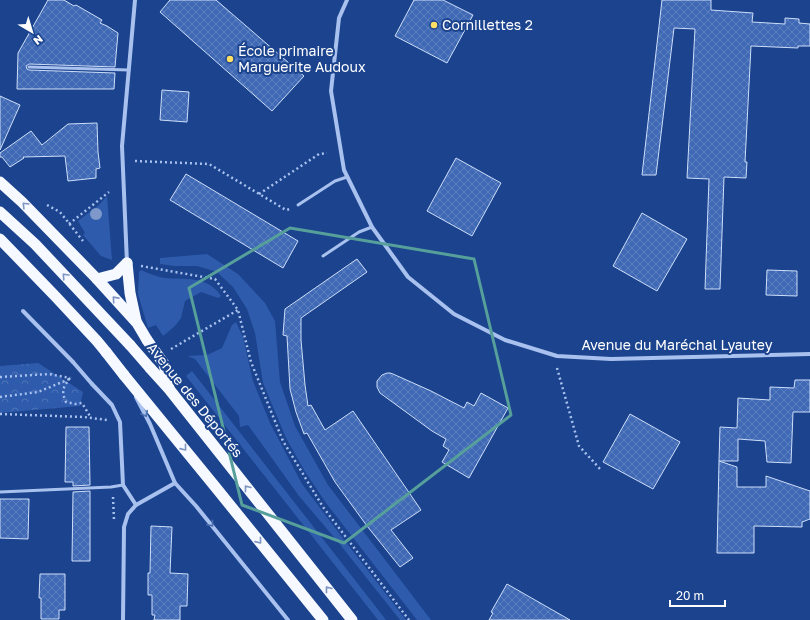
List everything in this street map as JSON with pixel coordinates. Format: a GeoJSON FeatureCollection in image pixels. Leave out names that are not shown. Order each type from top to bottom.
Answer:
{"type":"FeatureCollection","features":[{"type":"Feature","properties":{"kind":"highway"},"geometry":{"type":"LineString","coordinates":[[0,182],[22,202],[97,279],[137,323],[164,364],[169,389]]}},
{"type":"Feature","properties":{"kind":"highway","name":"Avenue des Déportés"},"geometry":{"type":"LineString","coordinates":[[0,212],[35,244],[130,345],[169,389],[352,620]]}},
{"type":"Feature","properties":{"kind":"highway"},"geometry":{"type":"LineString","coordinates":[[0,239],[56,296],[97,341],[323,620]]}},
{"type":"Feature","properties":{"kind":"highway"},"geometry":{"type":"LineString","coordinates":[[97,279],[116,274],[127,263]]}},
{"type":"Feature","properties":{"kind":"highway"},"geometry":{"type":"LineString","coordinates":[[127,263],[130,293],[137,323]]}},
{"type":"Feature","properties":{"kind":"street"},"geometry":{"type":"LineString","coordinates":[[127,263],[122,146],[135,0]]}},
{"type":"Feature","properties":{"kind":"street","name":"Avenue du Maréchal Lyautey"},"geometry":{"type":"LineString","coordinates":[[347,0],[339,18],[331,91],[344,170],[372,227],[408,277],[454,314],[505,340],[557,356],[611,360],[810,354]]}},
{"type":"Feature","properties":{"kind":"street"},"geometry":{"type":"LineString","coordinates":[[23,311],[73,362],[112,405],[120,422],[123,485],[136,505]]}},
{"type":"Feature","properties":{"kind":"street"},"geometry":{"type":"LineString","coordinates":[[126,377],[150,424],[174,483],[196,506],[288,620]]}},
{"type":"Feature","properties":{"kind":"street"},"geometry":{"type":"LineString","coordinates":[[123,620],[124,527],[128,514],[136,505],[174,483]]}},
{"type":"Feature","properties":{"kind":"lane"},"geometry":{"type":"LineString","coordinates":[[29,67],[128,70]]}},
{"type":"Feature","properties":{"kind":"lane"},"geometry":{"type":"LineString","coordinates":[[298,205],[335,181],[347,177]]}},
{"type":"Feature","properties":{"kind":"lane"},"geometry":{"type":"LineString","coordinates":[[323,256],[359,232],[372,227]]}},
{"type":"Feature","properties":{"kind":"lane"},"geometry":{"type":"LineString","coordinates":[[0,492],[111,487],[123,485]]}},
{"type":"Feature","properties":{"kind":"path"},"geometry":{"type":"LineString","coordinates":[[259,194],[319,154],[327,153]]}},
{"type":"Feature","properties":{"kind":"path"},"geometry":{"type":"LineString","coordinates":[[135,161],[209,164],[286,210],[298,205]]}},
{"type":"Feature","properties":{"kind":"path"},"geometry":{"type":"LineString","coordinates":[[70,224],[109,192]]}},
{"type":"Feature","properties":{"kind":"path"},"geometry":{"type":"LineString","coordinates":[[139,265],[216,280],[238,310],[251,362],[283,441],[323,507],[409,620]]}},
{"type":"Feature","properties":{"kind":"path"},"geometry":{"type":"LineString","coordinates":[[171,349],[238,310]]}},
{"type":"Feature","properties":{"kind":"path"},"geometry":{"type":"LineString","coordinates":[[556,368],[579,446],[602,471]]}},
{"type":"Feature","properties":{"kind":"path"},"geometry":{"type":"LineString","coordinates":[[0,377],[49,374],[71,378]]}},
{"type":"Feature","properties":{"kind":"path"},"geometry":{"type":"LineString","coordinates":[[0,397],[38,392],[71,378]]}},
{"type":"Feature","properties":{"kind":"path"},"geometry":{"type":"LineString","coordinates":[[71,378],[63,390],[63,396],[66,402],[75,404],[82,403],[91,418]]}},
{"type":"Feature","properties":{"kind":"path"},"geometry":{"type":"LineString","coordinates":[[0,414],[91,418],[120,422]]}},
{"type":"Feature","properties":{"kind":"highlighted area"},"geometry":{"type":"Polygon","coordinates":[[[290,228],[474,259],[511,415],[344,543],[242,505],[189,288],[290,228]]]}},
{"type":"Feature","properties":{"kind":"green space"},"geometry":{"type":"Polygon","coordinates":[[[107,196],[112,260],[101,256],[83,235],[85,233],[78,221],[100,204],[107,196]]]}},
{"type":"Feature","properties":{"kind":"green space"},"geometry":{"type":"Polygon","coordinates":[[[207,254],[238,274],[265,303],[275,321],[280,382],[295,426],[328,485],[431,620],[417,620],[326,503],[304,470],[286,438],[263,383],[255,333],[247,309],[233,287],[217,272],[197,266],[174,266],[160,264],[160,258],[207,254]]]}},
{"type":"Feature","properties":{"kind":"green space"},"geometry":{"type":"Polygon","coordinates":[[[141,270],[162,277],[203,282],[215,289],[221,296],[218,298],[201,292],[185,301],[181,318],[175,326],[163,336],[156,325],[148,328],[138,294],[139,272],[141,270]]]}},
{"type":"Feature","properties":{"kind":"green space"},"geometry":{"type":"Polygon","coordinates":[[[236,322],[243,337],[253,381],[270,423],[302,484],[406,620],[400,620],[299,496],[248,425],[240,427],[239,416],[195,359],[187,356],[207,355],[222,348],[232,325],[236,322]]]}},
{"type":"Feature","properties":{"kind":"green space"},"geometry":{"type":"Polygon","coordinates":[[[38,363],[83,392],[80,406],[0,413],[0,366],[38,363]]]}},
{"type":"Feature","properties":{"kind":"green space"},"geometry":{"type":"Polygon","coordinates":[[[192,371],[386,620],[378,620],[186,376],[192,371]]]}},
{"type":"Feature","properties":{"kind":"building"},"geometry":{"type":"Polygon","coordinates":[[[48,0],[64,0],[74,6],[76,5],[102,20],[100,23],[118,33],[115,67],[29,64],[26,66],[27,69],[115,73],[114,89],[17,89],[18,53],[48,0]]]}},
{"type":"Feature","properties":{"kind":"building"},"geometry":{"type":"Polygon","coordinates":[[[170,0],[216,0],[304,76],[272,111],[160,12],[170,0]]]}},
{"type":"Feature","properties":{"kind":"building","name":"Cornillettes 2"},"geometry":{"type":"Polygon","coordinates":[[[414,0],[443,0],[473,15],[447,63],[395,36],[414,0]]]}},
{"type":"Feature","properties":{"kind":"building"},"geometry":{"type":"Polygon","coordinates":[[[662,0],[711,0],[711,10],[753,13],[752,22],[785,24],[785,18],[799,19],[799,23],[810,24],[810,46],[798,46],[798,48],[751,46],[745,162],[747,162],[746,178],[724,177],[720,289],[705,289],[709,179],[687,178],[695,29],[674,28],[656,175],[642,175],[662,0]]]}},
{"type":"Feature","properties":{"kind":"building"},"geometry":{"type":"Polygon","coordinates":[[[162,90],[189,92],[187,122],[160,120],[162,90]]]}},
{"type":"Feature","properties":{"kind":"building"},"geometry":{"type":"Polygon","coordinates":[[[0,96],[20,105],[0,150],[0,96]]]}},
{"type":"Feature","properties":{"kind":"building"},"geometry":{"type":"Polygon","coordinates":[[[97,123],[100,168],[96,169],[96,178],[68,181],[65,156],[23,157],[24,158],[10,167],[2,157],[0,157],[0,153],[31,131],[42,145],[68,124],[97,123]]]}},
{"type":"Feature","properties":{"kind":"building"},"geometry":{"type":"Polygon","coordinates":[[[456,158],[501,183],[472,236],[427,211],[456,158]]]}},
{"type":"Feature","properties":{"kind":"building"},"geometry":{"type":"Polygon","coordinates":[[[186,174],[298,241],[283,268],[170,200],[186,174]]]}},
{"type":"Feature","properties":{"kind":"building"},"geometry":{"type":"Polygon","coordinates":[[[642,213],[687,239],[657,291],[613,266],[642,213]]]}},
{"type":"Feature","properties":{"kind":"building"},"geometry":{"type":"Polygon","coordinates":[[[357,259],[367,272],[301,318],[301,340],[305,385],[308,406],[311,405],[325,430],[353,411],[421,510],[391,530],[413,558],[400,567],[367,526],[335,482],[307,433],[304,434],[290,389],[287,336],[283,335],[285,309],[357,259]]]}},
{"type":"Feature","properties":{"kind":"building"},"geometry":{"type":"Polygon","coordinates":[[[767,270],[797,271],[797,296],[766,295],[767,270]]]}},
{"type":"Feature","properties":{"kind":"building"},"geometry":{"type":"Polygon","coordinates":[[[387,373],[393,374],[431,391],[464,408],[467,402],[474,406],[481,393],[508,408],[469,478],[442,462],[449,450],[443,446],[446,439],[432,431],[380,393],[377,387],[377,381],[382,375],[387,373]]]}},
{"type":"Feature","properties":{"kind":"building"},"geometry":{"type":"Polygon","coordinates":[[[795,380],[810,380],[810,412],[793,412],[791,463],[767,462],[765,441],[738,439],[738,461],[719,461],[720,427],[737,428],[738,398],[770,400],[770,387],[794,388],[795,380]]]}},
{"type":"Feature","properties":{"kind":"building"},"geometry":{"type":"Polygon","coordinates":[[[630,414],[680,442],[653,489],[603,462],[630,414]]]}},
{"type":"Feature","properties":{"kind":"building"},"geometry":{"type":"Polygon","coordinates":[[[66,427],[89,427],[90,485],[73,486],[73,482],[65,482],[66,427]]]}},
{"type":"Feature","properties":{"kind":"building"},"geometry":{"type":"Polygon","coordinates":[[[719,461],[737,467],[737,487],[766,487],[766,476],[810,491],[810,519],[802,522],[802,527],[754,526],[754,553],[717,553],[719,461]]]}},
{"type":"Feature","properties":{"kind":"building"},"geometry":{"type":"Polygon","coordinates":[[[90,491],[90,561],[72,561],[73,492],[90,491]]]}},
{"type":"Feature","properties":{"kind":"building"},"geometry":{"type":"Polygon","coordinates":[[[0,499],[29,499],[28,539],[0,538],[0,499]]]}},
{"type":"Feature","properties":{"kind":"building"},"geometry":{"type":"Polygon","coordinates":[[[151,526],[172,527],[170,573],[188,574],[187,606],[180,606],[180,620],[154,620],[155,615],[152,615],[152,595],[148,595],[151,526]]]}},
{"type":"Feature","properties":{"kind":"building"},"geometry":{"type":"Polygon","coordinates":[[[40,574],[65,574],[65,610],[59,610],[59,619],[41,619],[41,598],[39,598],[40,574]]]}},
{"type":"Feature","properties":{"kind":"building"},"geometry":{"type":"Polygon","coordinates":[[[507,584],[570,620],[489,620],[493,613],[491,612],[507,584]]]}},
{"type":"Feature","properties":{"kind":"place","name":"Cornillettes 2"},"geometry":{"type":"Point","coordinates":[434,25]}},
{"type":"Feature","properties":{"kind":"place","name":"École primaire Marguerite Audoux"},"geometry":{"type":"Point","coordinates":[230,59]}}]}
